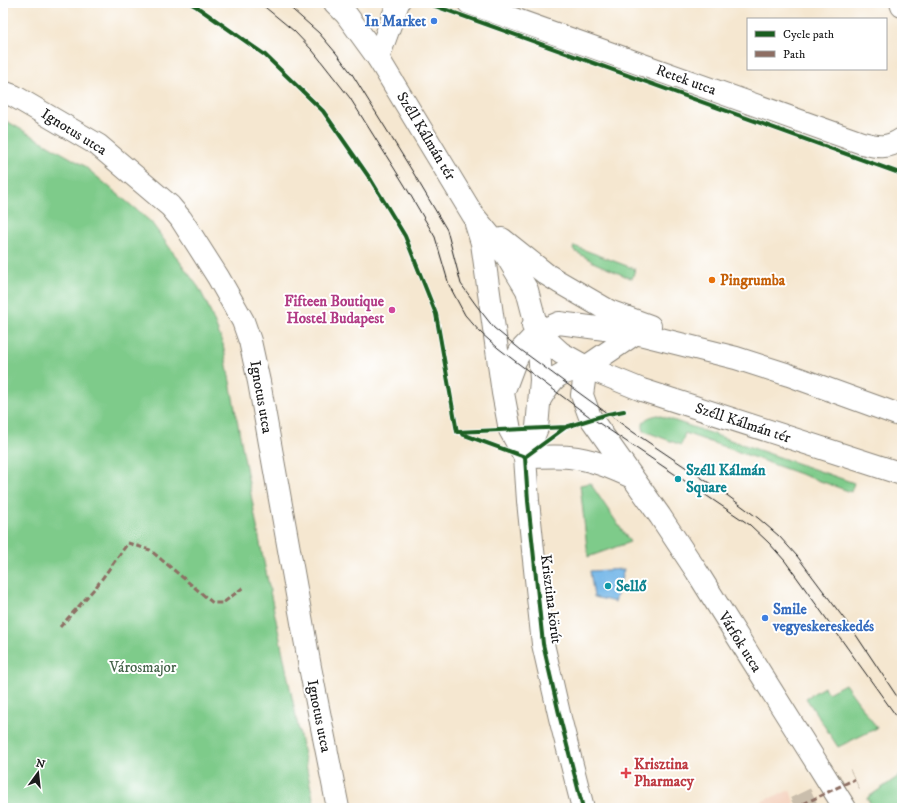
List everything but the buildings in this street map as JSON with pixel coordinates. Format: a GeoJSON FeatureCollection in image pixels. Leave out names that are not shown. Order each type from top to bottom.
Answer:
{"type":"FeatureCollection","features":[{"type":"Feature","properties":{"kind":"main road","name":"Széll Kálmán tér"},"geometry":{"type":"LineString","coordinates":[[335,3],[346,14],[378,58],[473,215],[506,255],[527,290],[538,332],[541,380],[540,399]]}},
{"type":"Feature","properties":{"kind":"main road"},"geometry":{"type":"LineString","coordinates":[[378,58],[398,3]]}},
{"type":"Feature","properties":{"kind":"main road","name":"Retek utca"},"geometry":{"type":"LineString","coordinates":[[469,3],[862,142],[879,147],[894,144],[902,139]]}},
{"type":"Feature","properties":{"kind":"main road","name":"Ignotus utca"},"geometry":{"type":"LineString","coordinates":[[3,92],[14,96],[98,145],[170,206],[181,219],[218,277],[243,322],[250,341],[259,382],[315,696],[338,808]]}},
{"type":"Feature","properties":{"kind":"main road","name":"Széll Kálmán tér"},"geometry":{"type":"LineString","coordinates":[[473,215],[482,243],[503,393]]}},
{"type":"Feature","properties":{"kind":"main road"},"geometry":{"type":"LineString","coordinates":[[473,215],[546,274],[609,311],[736,358],[789,375],[902,416]]}},
{"type":"Feature","properties":{"kind":"main road","name":"Széll Kálmán tér"},"geometry":{"type":"LineString","coordinates":[[482,243],[521,310],[538,332],[561,354],[586,367],[642,390],[902,474]]}},
{"type":"Feature","properties":{"kind":"main road"},"geometry":{"type":"LineString","coordinates":[[503,393],[515,361],[521,350],[538,332],[559,323],[636,333],[736,358]]}},
{"type":"Feature","properties":{"kind":"main road"},"geometry":{"type":"LineString","coordinates":[[540,399],[548,385],[556,376],[586,367],[636,333]]}},
{"type":"Feature","properties":{"kind":"main road","name":"Várfok utca"},"geometry":{"type":"LineString","coordinates":[[586,367],[582,395],[590,416],[697,572],[844,808]]}},
{"type":"Feature","properties":{"kind":"main road","name":"Krisztina körút"},"geometry":{"type":"LineString","coordinates":[[503,393],[510,430],[525,457],[528,501],[543,644],[583,808]]}},
{"type":"Feature","properties":{"kind":"main road","name":"Krisztina körút"},"geometry":{"type":"LineString","coordinates":[[525,457],[537,428],[540,399]]}},
{"type":"Feature","properties":{"kind":"main road","name":"Várfok utca"},"geometry":{"type":"LineString","coordinates":[[525,457],[570,457],[588,460],[608,466],[633,478]]}},
{"type":"Feature","properties":{"kind":"shaded area"},"geometry":{"type":"Polygon","coordinates":[[[790,790],[796,808],[745,808],[790,790]]]}},
{"type":"Feature","properties":{"kind":"green space","name":"Városmajor"},"geometry":{"type":"Polygon","coordinates":[[[3,119],[83,165],[151,222],[199,288],[208,306],[223,344],[260,543],[315,808],[3,808],[3,119]]]}},
{"type":"Feature","properties":{"kind":"green space"},"geometry":{"type":"Polygon","coordinates":[[[574,246],[635,269],[632,279],[595,263],[573,250],[574,246]]]}},
{"type":"Feature","properties":{"kind":"green space"},"geometry":{"type":"Polygon","coordinates":[[[658,415],[854,483],[851,492],[685,433],[681,445],[644,431],[644,422],[651,417],[658,415]]]}},
{"type":"Feature","properties":{"kind":"green space"},"geometry":{"type":"Polygon","coordinates":[[[590,483],[630,542],[588,557],[580,485],[590,483]]]}},
{"type":"Feature","properties":{"kind":"green space"},"geometry":{"type":"Polygon","coordinates":[[[845,684],[877,728],[838,747],[806,698],[824,687],[828,693],[845,684]]]}},
{"type":"Feature","properties":{"kind":"green space"},"geometry":{"type":"Polygon","coordinates":[[[899,776],[902,781],[902,808],[873,808],[867,798],[899,776]]]}},
{"type":"Feature","properties":{"kind":"water"},"geometry":{"type":"Polygon","coordinates":[[[624,569],[615,602],[594,597],[590,571],[624,569]]]}},
{"type":"Feature","properties":{"kind":"tunnel"},"geometry":{"type":"LineString","coordinates":[[795,808],[855,779]]}},
{"type":"Feature","properties":{"kind":"tram line"},"geometry":{"type":"LineString","coordinates":[[260,3],[294,31],[313,51],[350,98],[404,184],[435,237],[449,285],[465,315],[481,333],[498,348],[590,417],[750,525],[785,561],[902,724]]}},
{"type":"Feature","properties":{"kind":"tram line"},"geometry":{"type":"LineString","coordinates":[[285,3],[319,33],[352,74],[447,230],[461,284],[494,328],[521,350],[633,432],[724,493],[758,518],[779,536],[797,556],[854,632],[902,704]]}},
{"type":"Feature","properties":{"kind":"marked path"},"geometry":{"type":"LineString","coordinates":[[60,627],[96,587],[128,543],[150,550],[213,603],[223,603],[245,586]]}},
{"type":"Feature","properties":{"kind":"marked path"},"geometry":{"type":"LineString","coordinates":[[795,808],[855,779]]}},
{"type":"Feature","properties":{"kind":"cycle path"},"geometry":{"type":"LineString","coordinates":[[190,3],[265,55],[323,111],[371,180],[405,236],[436,314],[457,432]]}},
{"type":"Feature","properties":{"kind":"cycle path"},"geometry":{"type":"LineString","coordinates":[[427,3],[902,174]]}},
{"type":"Feature","properties":{"kind":"cycle path"},"geometry":{"type":"LineString","coordinates":[[457,432],[566,427],[608,414],[624,411]]}},
{"type":"Feature","properties":{"kind":"cycle path"},"geometry":{"type":"LineString","coordinates":[[525,457],[566,427]]}},
{"type":"Feature","properties":{"kind":"cycle path"},"geometry":{"type":"LineString","coordinates":[[462,434],[525,457]]}},
{"type":"Feature","properties":{"kind":"cycle path"},"geometry":{"type":"LineString","coordinates":[[525,457],[528,501],[543,644],[583,808]]}},
{"type":"Feature","properties":{"kind":"place","name":"In Market"},"geometry":{"type":"Point","coordinates":[434,21]}},
{"type":"Feature","properties":{"kind":"place","name":"Pingrumba"},"geometry":{"type":"Point","coordinates":[712,280]}},
{"type":"Feature","properties":{"kind":"place","name":"Fifteen Boutique Hostel Budapest"},"geometry":{"type":"Point","coordinates":[392,310]}},
{"type":"Feature","properties":{"kind":"place","name":"Széll Kálmán Square"},"geometry":{"type":"Point","coordinates":[678,479]}},
{"type":"Feature","properties":{"kind":"place","name":"Sellő"},"geometry":{"type":"Point","coordinates":[608,586]}},
{"type":"Feature","properties":{"kind":"place","name":"Smile vegyeskereskedés"},"geometry":{"type":"Point","coordinates":[765,618]}},
{"type":"Feature","properties":{"kind":"place","name":"Krisztina Pharmacy"},"geometry":{"type":"Point","coordinates":[626,773]}}]}
